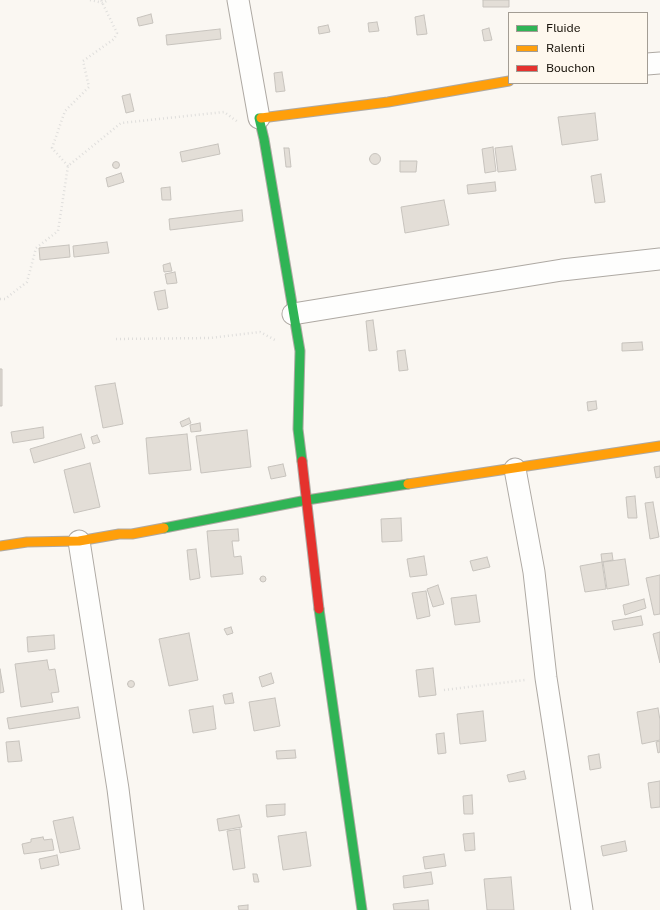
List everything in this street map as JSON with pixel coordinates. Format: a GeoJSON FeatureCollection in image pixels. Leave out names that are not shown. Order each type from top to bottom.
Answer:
{"type":"FeatureCollection","features":[{"type":"Feature","properties":{"kind":"street"},"geometry":{"type":"LineString","coordinates":[[238,0],[264,139],[300,351],[298,429],[317,598],[362,910]]}},
{"type":"Feature","properties":{"kind":"street"},"geometry":{"type":"LineString","coordinates":[[648,64],[660,63]]}},
{"type":"Feature","properties":{"kind":"street"},"geometry":{"type":"LineString","coordinates":[[259,118],[388,102],[508,81]]}},
{"type":"Feature","properties":{"kind":"street"},"geometry":{"type":"LineString","coordinates":[[293,314],[562,270],[660,259]]}},
{"type":"Feature","properties":{"kind":"street"},"geometry":{"type":"LineString","coordinates":[[0,546],[27,542],[79,541],[119,534],[132,534],[306,500],[660,446]]}},
{"type":"Feature","properties":{"kind":"street"},"geometry":{"type":"LineString","coordinates":[[515,468],[534,572],[546,678],[582,910]]}},
{"type":"Feature","properties":{"kind":"street"},"geometry":{"type":"LineString","coordinates":[[79,541],[118,789],[133,910]]}},
{"type":"Feature","properties":{"kind":"path"},"geometry":{"type":"LineString","coordinates":[[90,0],[102,2],[108,0]]}},
{"type":"Feature","properties":{"kind":"path"},"geometry":{"type":"LineString","coordinates":[[68,166],[52,148],[65,111],[89,87],[83,62],[114,39],[117,33],[102,2]]}},
{"type":"Feature","properties":{"kind":"path"},"geometry":{"type":"LineString","coordinates":[[0,299],[5,299],[27,282],[36,248],[58,231],[68,166],[121,123],[224,112],[264,139]]}},
{"type":"Feature","properties":{"kind":"path"},"geometry":{"type":"LineString","coordinates":[[116,339],[210,338],[260,332],[300,351]]}},
{"type":"Feature","properties":{"kind":"path"},"geometry":{"type":"LineString","coordinates":[[444,690],[546,678]]}},
{"type":"Feature","properties":{"kind":"building"},"geometry":{"type":"Polygon","coordinates":[[[483,0],[509,0],[509,7],[483,7],[483,0]]]}},
{"type":"Feature","properties":{"kind":"building"},"geometry":{"type":"Polygon","coordinates":[[[151,14],[153,23],[139,26],[137,18],[151,14]]]}},
{"type":"Feature","properties":{"kind":"building"},"geometry":{"type":"Polygon","coordinates":[[[424,15],[427,34],[417,35],[415,17],[424,15]]]}},
{"type":"Feature","properties":{"kind":"building"},"geometry":{"type":"Polygon","coordinates":[[[377,22],[379,31],[369,32],[368,23],[377,22]]]}},
{"type":"Feature","properties":{"kind":"building"},"geometry":{"type":"Polygon","coordinates":[[[328,25],[330,32],[319,34],[318,27],[328,25]]]}},
{"type":"Feature","properties":{"kind":"building"},"geometry":{"type":"Polygon","coordinates":[[[489,28],[492,40],[484,41],[482,30],[489,28]]]}},
{"type":"Feature","properties":{"kind":"building"},"geometry":{"type":"Polygon","coordinates":[[[220,29],[221,39],[167,45],[166,35],[220,29]]]}},
{"type":"Feature","properties":{"kind":"building"},"geometry":{"type":"Polygon","coordinates":[[[282,72],[285,91],[276,92],[274,73],[282,72]]]}},
{"type":"Feature","properties":{"kind":"building"},"geometry":{"type":"Polygon","coordinates":[[[130,94],[134,111],[126,113],[122,96],[130,94]]]}},
{"type":"Feature","properties":{"kind":"building"},"geometry":{"type":"Polygon","coordinates":[[[595,113],[598,140],[562,145],[558,117],[595,113]]]}},
{"type":"Feature","properties":{"kind":"building"},"geometry":{"type":"Polygon","coordinates":[[[218,144],[220,154],[182,162],[180,152],[218,144]]]}},
{"type":"Feature","properties":{"kind":"building"},"geometry":{"type":"Polygon","coordinates":[[[512,146],[516,170],[498,172],[495,148],[512,146]]]}},
{"type":"Feature","properties":{"kind":"building"},"geometry":{"type":"Polygon","coordinates":[[[493,147],[496,171],[485,173],[482,149],[493,147]]]}},
{"type":"Feature","properties":{"kind":"building"},"geometry":{"type":"Polygon","coordinates":[[[284,148],[289,148],[291,167],[286,167],[284,148]]]}},
{"type":"Feature","properties":{"kind":"building"},"geometry":{"type":"Polygon","coordinates":[[[375,153],[379,155],[381,159],[379,163],[375,165],[371,163],[369,159],[371,155],[375,153]]]}},
{"type":"Feature","properties":{"kind":"building"},"geometry":{"type":"Polygon","coordinates":[[[116,161],[119,162],[119,168],[116,169],[113,168],[112,165],[113,162],[116,161]]]}},
{"type":"Feature","properties":{"kind":"building"},"geometry":{"type":"Polygon","coordinates":[[[400,161],[417,161],[416,172],[400,172],[400,161]]]}},
{"type":"Feature","properties":{"kind":"building"},"geometry":{"type":"Polygon","coordinates":[[[121,173],[124,182],[108,187],[106,178],[121,173]]]}},
{"type":"Feature","properties":{"kind":"building"},"geometry":{"type":"Polygon","coordinates":[[[601,174],[605,202],[595,203],[591,176],[601,174]]]}},
{"type":"Feature","properties":{"kind":"building"},"geometry":{"type":"Polygon","coordinates":[[[495,182],[496,191],[468,194],[467,185],[495,182]]]}},
{"type":"Feature","properties":{"kind":"building"},"geometry":{"type":"Polygon","coordinates":[[[170,187],[171,200],[162,200],[161,188],[170,187]]]}},
{"type":"Feature","properties":{"kind":"building"},"geometry":{"type":"Polygon","coordinates":[[[444,200],[449,225],[405,233],[401,207],[444,200]]]}},
{"type":"Feature","properties":{"kind":"building"},"geometry":{"type":"Polygon","coordinates":[[[242,210],[243,221],[170,230],[169,219],[242,210]]]}},
{"type":"Feature","properties":{"kind":"building"},"geometry":{"type":"Polygon","coordinates":[[[107,242],[109,253],[74,257],[73,246],[107,242]]]}},
{"type":"Feature","properties":{"kind":"building"},"geometry":{"type":"Polygon","coordinates":[[[69,245],[70,257],[40,260],[39,248],[69,245]]]}},
{"type":"Feature","properties":{"kind":"building"},"geometry":{"type":"Polygon","coordinates":[[[170,263],[172,271],[164,272],[163,265],[170,263]]]}},
{"type":"Feature","properties":{"kind":"building"},"geometry":{"type":"Polygon","coordinates":[[[175,272],[177,283],[167,284],[165,274],[175,272]]]}},
{"type":"Feature","properties":{"kind":"building"},"geometry":{"type":"Polygon","coordinates":[[[165,290],[168,308],[158,310],[154,292],[165,290]]]}},
{"type":"Feature","properties":{"kind":"building"},"geometry":{"type":"Polygon","coordinates":[[[373,320],[377,350],[369,351],[366,321],[373,320]]]}},
{"type":"Feature","properties":{"kind":"building"},"geometry":{"type":"Polygon","coordinates":[[[642,342],[643,350],[622,351],[622,343],[642,342]]]}},
{"type":"Feature","properties":{"kind":"building"},"geometry":{"type":"Polygon","coordinates":[[[405,350],[408,370],[399,371],[397,351],[405,350]]]}},
{"type":"Feature","properties":{"kind":"building"},"geometry":{"type":"Polygon","coordinates":[[[0,369],[2,369],[2,406],[0,406],[0,369]]]}},
{"type":"Feature","properties":{"kind":"building"},"geometry":{"type":"Polygon","coordinates":[[[115,383],[123,424],[103,428],[95,386],[115,383]]]}},
{"type":"Feature","properties":{"kind":"building"},"geometry":{"type":"Polygon","coordinates":[[[596,401],[597,409],[588,411],[587,402],[596,401]]]}},
{"type":"Feature","properties":{"kind":"building"},"geometry":{"type":"Polygon","coordinates":[[[189,418],[191,423],[182,427],[180,422],[189,418]]]}},
{"type":"Feature","properties":{"kind":"building"},"geometry":{"type":"Polygon","coordinates":[[[200,423],[201,431],[191,432],[190,425],[200,423]]]}},
{"type":"Feature","properties":{"kind":"building"},"geometry":{"type":"Polygon","coordinates":[[[43,427],[44,438],[13,443],[11,432],[43,427]]]}},
{"type":"Feature","properties":{"kind":"building"},"geometry":{"type":"Polygon","coordinates":[[[247,430],[251,467],[201,473],[196,436],[247,430]]]}},
{"type":"Feature","properties":{"kind":"building"},"geometry":{"type":"Polygon","coordinates":[[[81,434],[85,448],[34,463],[30,449],[81,434]]]}},
{"type":"Feature","properties":{"kind":"building"},"geometry":{"type":"Polygon","coordinates":[[[187,434],[191,470],[149,474],[146,438],[187,434]]]}},
{"type":"Feature","properties":{"kind":"building"},"geometry":{"type":"Polygon","coordinates":[[[97,435],[100,442],[93,444],[91,437],[97,435]]]}},
{"type":"Feature","properties":{"kind":"building"},"geometry":{"type":"Polygon","coordinates":[[[90,463],[100,507],[74,513],[64,470],[90,463]]]}},
{"type":"Feature","properties":{"kind":"building"},"geometry":{"type":"Polygon","coordinates":[[[283,464],[286,476],[271,479],[268,467],[283,464]]]}},
{"type":"Feature","properties":{"kind":"building"},"geometry":{"type":"Polygon","coordinates":[[[660,466],[660,477],[656,478],[654,467],[660,466]]]}},
{"type":"Feature","properties":{"kind":"building"},"geometry":{"type":"Polygon","coordinates":[[[635,496],[637,518],[628,518],[626,497],[635,496]]]}},
{"type":"Feature","properties":{"kind":"building"},"geometry":{"type":"Polygon","coordinates":[[[653,502],[659,537],[650,539],[645,503],[653,502]]]}},
{"type":"Feature","properties":{"kind":"building"},"geometry":{"type":"Polygon","coordinates":[[[401,518],[402,541],[382,542],[381,519],[401,518]]]}},
{"type":"Feature","properties":{"kind":"building"},"geometry":{"type":"Polygon","coordinates":[[[238,529],[239,541],[232,541],[234,557],[241,556],[243,574],[211,577],[207,531],[238,529]]]}},
{"type":"Feature","properties":{"kind":"building"},"geometry":{"type":"Polygon","coordinates":[[[196,549],[200,578],[190,580],[187,550],[196,549]]]}},
{"type":"Feature","properties":{"kind":"building"},"geometry":{"type":"Polygon","coordinates":[[[612,553],[613,560],[602,562],[601,554],[612,553]]]}},
{"type":"Feature","properties":{"kind":"building"},"geometry":{"type":"Polygon","coordinates":[[[424,556],[427,575],[410,577],[407,559],[424,556]]]}},
{"type":"Feature","properties":{"kind":"building"},"geometry":{"type":"Polygon","coordinates":[[[487,557],[490,567],[473,571],[470,561],[487,557]]]}},
{"type":"Feature","properties":{"kind":"building"},"geometry":{"type":"Polygon","coordinates":[[[625,559],[629,585],[607,589],[603,562],[625,559]]]}},
{"type":"Feature","properties":{"kind":"building"},"geometry":{"type":"Polygon","coordinates":[[[602,562],[606,589],[585,592],[580,566],[602,562]]]}},
{"type":"Feature","properties":{"kind":"building"},"geometry":{"type":"Polygon","coordinates":[[[660,575],[660,614],[654,615],[646,578],[660,575]]]}},
{"type":"Feature","properties":{"kind":"building"},"geometry":{"type":"Polygon","coordinates":[[[263,576],[266,579],[263,582],[260,579],[263,576]]]}},
{"type":"Feature","properties":{"kind":"building"},"geometry":{"type":"Polygon","coordinates":[[[438,585],[444,604],[433,607],[427,589],[438,585]]]}},
{"type":"Feature","properties":{"kind":"building"},"geometry":{"type":"Polygon","coordinates":[[[426,591],[430,616],[417,619],[412,593],[426,591]]]}},
{"type":"Feature","properties":{"kind":"building"},"geometry":{"type":"Polygon","coordinates":[[[476,595],[480,622],[455,625],[451,598],[476,595]]]}},
{"type":"Feature","properties":{"kind":"building"},"geometry":{"type":"Polygon","coordinates":[[[644,599],[646,608],[625,615],[623,605],[644,599]]]}},
{"type":"Feature","properties":{"kind":"building"},"geometry":{"type":"Polygon","coordinates":[[[641,616],[643,625],[614,630],[612,621],[641,616]]]}},
{"type":"Feature","properties":{"kind":"building"},"geometry":{"type":"Polygon","coordinates":[[[231,627],[233,633],[227,635],[224,629],[231,627]]]}},
{"type":"Feature","properties":{"kind":"building"},"geometry":{"type":"Polygon","coordinates":[[[660,632],[660,663],[653,634],[660,632]]]}},
{"type":"Feature","properties":{"kind":"building"},"geometry":{"type":"Polygon","coordinates":[[[189,633],[198,680],[169,686],[159,639],[189,633]]]}},
{"type":"Feature","properties":{"kind":"building"},"geometry":{"type":"Polygon","coordinates":[[[54,635],[55,649],[28,652],[27,637],[54,635]]]}},
{"type":"Feature","properties":{"kind":"building"},"geometry":{"type":"Polygon","coordinates":[[[47,660],[49,670],[55,669],[59,692],[51,693],[53,702],[21,707],[15,664],[47,660]]]}},
{"type":"Feature","properties":{"kind":"building"},"geometry":{"type":"Polygon","coordinates":[[[433,668],[436,695],[419,697],[416,670],[433,668]]]}},
{"type":"Feature","properties":{"kind":"building"},"geometry":{"type":"Polygon","coordinates":[[[0,669],[4,692],[0,693],[0,669]]]}},
{"type":"Feature","properties":{"kind":"building"},"geometry":{"type":"Polygon","coordinates":[[[271,673],[274,683],[262,687],[259,677],[271,673]]]}},
{"type":"Feature","properties":{"kind":"building"},"geometry":{"type":"Polygon","coordinates":[[[131,681],[134,684],[131,687],[128,684],[131,681]]]}},
{"type":"Feature","properties":{"kind":"building"},"geometry":{"type":"Polygon","coordinates":[[[232,693],[234,703],[225,704],[223,695],[232,693]]]}},
{"type":"Feature","properties":{"kind":"building"},"geometry":{"type":"Polygon","coordinates":[[[275,698],[280,726],[254,731],[249,702],[275,698]]]}},
{"type":"Feature","properties":{"kind":"building"},"geometry":{"type":"Polygon","coordinates":[[[213,706],[216,729],[193,733],[189,710],[213,706]]]}},
{"type":"Feature","properties":{"kind":"building"},"geometry":{"type":"Polygon","coordinates":[[[78,707],[80,718],[9,729],[7,718],[78,707]]]}},
{"type":"Feature","properties":{"kind":"building"},"geometry":{"type":"Polygon","coordinates":[[[658,708],[660,720],[660,740],[642,744],[637,712],[658,708]]]}},
{"type":"Feature","properties":{"kind":"building"},"geometry":{"type":"Polygon","coordinates":[[[483,711],[486,741],[460,744],[457,714],[483,711]]]}},
{"type":"Feature","properties":{"kind":"building"},"geometry":{"type":"Polygon","coordinates":[[[444,733],[446,753],[438,754],[436,734],[444,733]]]}},
{"type":"Feature","properties":{"kind":"building"},"geometry":{"type":"Polygon","coordinates":[[[19,741],[22,761],[8,762],[6,742],[19,741]]]}},
{"type":"Feature","properties":{"kind":"building"},"geometry":{"type":"Polygon","coordinates":[[[660,741],[660,752],[658,753],[656,742],[660,741]]]}},
{"type":"Feature","properties":{"kind":"building"},"geometry":{"type":"Polygon","coordinates":[[[295,750],[296,758],[277,759],[276,751],[295,750]]]}},
{"type":"Feature","properties":{"kind":"building"},"geometry":{"type":"Polygon","coordinates":[[[599,754],[601,768],[590,770],[588,756],[599,754]]]}},
{"type":"Feature","properties":{"kind":"building"},"geometry":{"type":"Polygon","coordinates":[[[524,771],[526,779],[509,782],[507,775],[524,771]]]}},
{"type":"Feature","properties":{"kind":"building"},"geometry":{"type":"Polygon","coordinates":[[[660,781],[660,807],[651,808],[648,783],[660,781]]]}},
{"type":"Feature","properties":{"kind":"building"},"geometry":{"type":"Polygon","coordinates":[[[472,795],[473,814],[464,814],[463,796],[472,795]]]}},
{"type":"Feature","properties":{"kind":"building"},"geometry":{"type":"Polygon","coordinates":[[[285,804],[285,815],[267,817],[266,805],[285,804]]]}},
{"type":"Feature","properties":{"kind":"building"},"geometry":{"type":"Polygon","coordinates":[[[239,815],[242,827],[219,831],[217,819],[239,815]]]}},
{"type":"Feature","properties":{"kind":"building"},"geometry":{"type":"Polygon","coordinates":[[[73,817],[80,849],[60,853],[53,821],[73,817]]]}},
{"type":"Feature","properties":{"kind":"building"},"geometry":{"type":"Polygon","coordinates":[[[240,829],[245,868],[233,870],[227,831],[240,829]]]}},
{"type":"Feature","properties":{"kind":"building"},"geometry":{"type":"Polygon","coordinates":[[[306,832],[311,866],[283,870],[278,836],[306,832]]]}},
{"type":"Feature","properties":{"kind":"building"},"geometry":{"type":"Polygon","coordinates":[[[474,833],[475,850],[465,851],[463,834],[474,833]]]}},
{"type":"Feature","properties":{"kind":"building"},"geometry":{"type":"Polygon","coordinates":[[[43,837],[44,840],[52,839],[54,850],[24,854],[22,844],[31,842],[31,839],[43,837]]]}},
{"type":"Feature","properties":{"kind":"building"},"geometry":{"type":"Polygon","coordinates":[[[625,841],[627,851],[603,856],[601,846],[625,841]]]}},
{"type":"Feature","properties":{"kind":"building"},"geometry":{"type":"Polygon","coordinates":[[[444,854],[446,866],[425,869],[423,857],[444,854]]]}},
{"type":"Feature","properties":{"kind":"building"},"geometry":{"type":"Polygon","coordinates":[[[57,855],[59,865],[41,869],[39,859],[57,855]]]}},
{"type":"Feature","properties":{"kind":"building"},"geometry":{"type":"Polygon","coordinates":[[[431,872],[433,884],[404,888],[403,876],[431,872]]]}},
{"type":"Feature","properties":{"kind":"building"},"geometry":{"type":"Polygon","coordinates":[[[253,874],[257,874],[259,882],[254,882],[253,874]]]}},
{"type":"Feature","properties":{"kind":"building"},"geometry":{"type":"Polygon","coordinates":[[[511,877],[514,910],[487,910],[484,879],[511,877]]]}},
{"type":"Feature","properties":{"kind":"building"},"geometry":{"type":"Polygon","coordinates":[[[428,900],[429,910],[394,910],[393,904],[428,900]]]}},
{"type":"Feature","properties":{"kind":"building"},"geometry":{"type":"Polygon","coordinates":[[[248,905],[248,910],[239,910],[238,906],[248,905]]]}},
{"type":"Feature","properties":{"kind":"traffic: fast"},"geometry":{"type":"LineString","coordinates":[[261,118],[259,118],[264,139],[300,351],[298,429],[302,461]]}},
{"type":"Feature","properties":{"kind":"traffic: fast"},"geometry":{"type":"LineString","coordinates":[[164,528],[307,500],[408,484]]}},
{"type":"Feature","properties":{"kind":"traffic: fast"},"geometry":{"type":"LineString","coordinates":[[319,609],[362,910]]}},
{"type":"Feature","properties":{"kind":"traffic: slow"},"geometry":{"type":"LineString","coordinates":[[261,118],[388,102],[508,81]]}},
{"type":"Feature","properties":{"kind":"traffic: slow"},"geometry":{"type":"LineString","coordinates":[[408,484],[660,446]]}},
{"type":"Feature","properties":{"kind":"traffic: slow"},"geometry":{"type":"LineString","coordinates":[[0,546],[27,542],[79,541],[164,528]]}},
{"type":"Feature","properties":{"kind":"traffic: jam"},"geometry":{"type":"LineString","coordinates":[[302,461],[319,609]]}}]}
